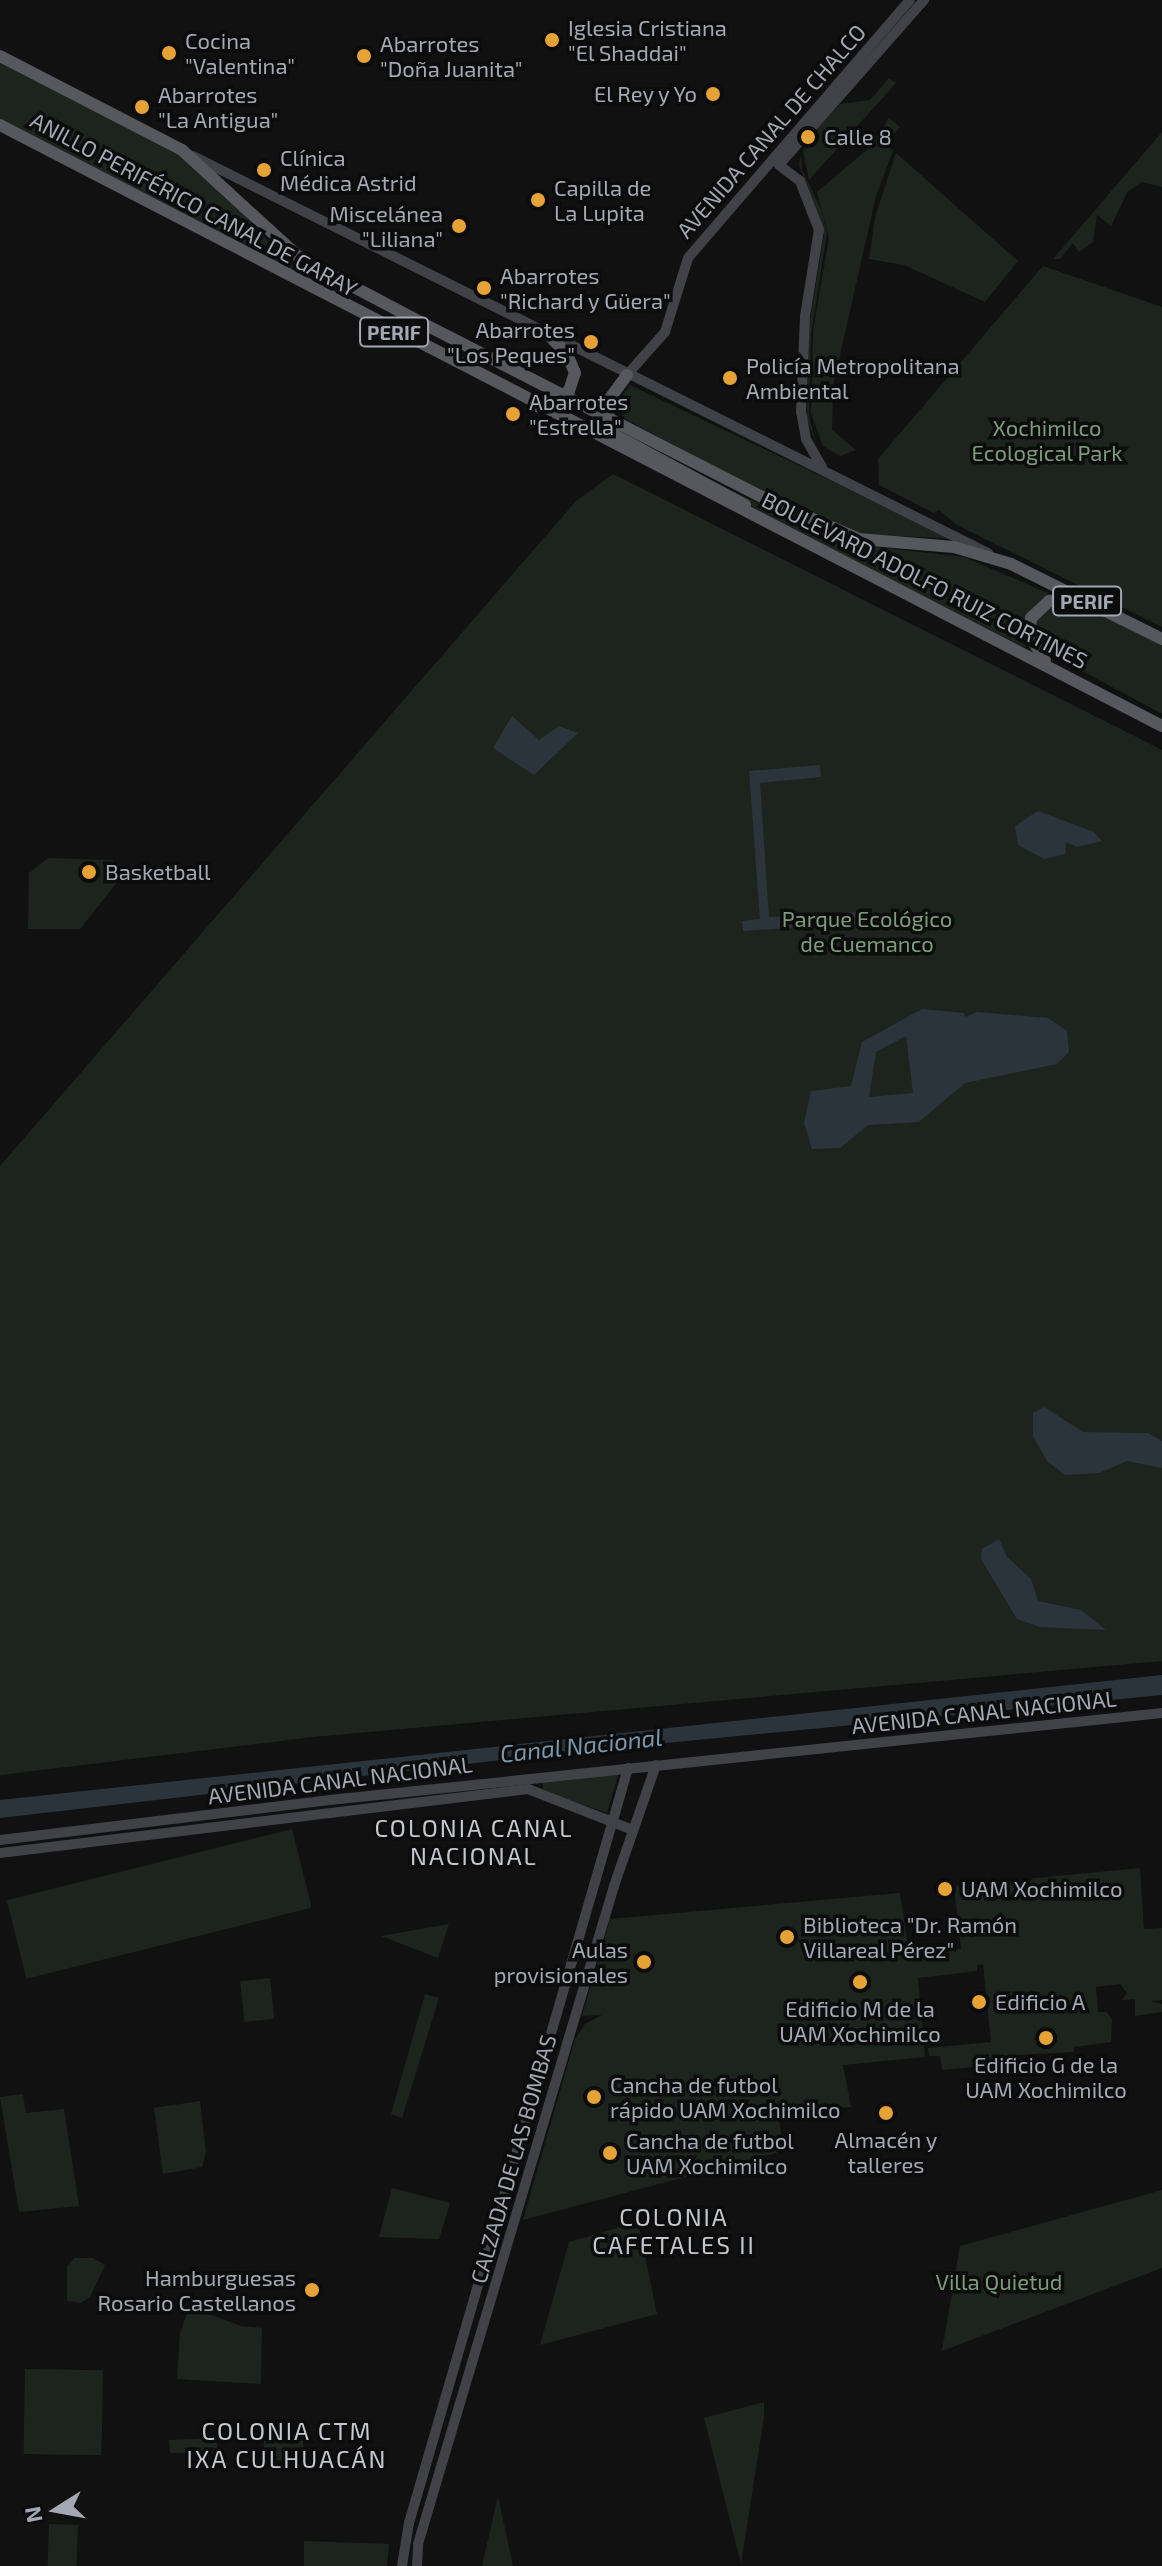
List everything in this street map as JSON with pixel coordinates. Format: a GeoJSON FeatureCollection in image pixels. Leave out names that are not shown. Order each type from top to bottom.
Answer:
{"type":"FeatureCollection","features":[{"type":"Feature","properties":{"kind":"highway","name":"ANILLO PERIFÉRICO CANAL DE GARAY"},"geometry":{"type":"LineString","coordinates":[[0,56],[182,150]]}},
{"type":"Feature","properties":{"kind":"highway","name":"ANILLO PERIFÉRICO CANAL DE GARAY"},"geometry":{"type":"LineString","coordinates":[[0,125],[667,474]]}},
{"type":"Feature","properties":{"kind":"highway","name":"BOULEVARD ADOLFO RUIZ CORTINES"},"geometry":{"type":"LineString","coordinates":[[182,150],[301,259],[762,497],[859,539],[954,547],[1011,564]]}},
{"type":"Feature","properties":{"kind":"highway"},"geometry":{"type":"LineString","coordinates":[[539,407],[569,391],[575,373],[567,354],[548,334]]}},
{"type":"Feature","properties":{"kind":"highway"},"geometry":{"type":"LineString","coordinates":[[627,375],[606,404],[613,434],[715,484],[781,529]]}},
{"type":"Feature","properties":{"kind":"highway","name":"BOULEVARD ADOLFO RUIZ CORTINES"},"geometry":{"type":"LineString","coordinates":[[667,474],[1049,665],[1162,726]]}},
{"type":"Feature","properties":{"kind":"highway","name":"PERIF"},"geometry":{"type":"LineString","coordinates":[[1011,564],[1162,639]]}},
{"type":"Feature","properties":{"kind":"highway"},"geometry":{"type":"LineString","coordinates":[[1049,665],[1034,648],[1031,618],[1049,601],[1085,600]]}},
{"type":"Feature","properties":{"kind":"main road","name":"AVENIDA CANAL DE CHALCO"},"geometry":{"type":"LineString","coordinates":[[627,375],[665,332],[688,258],[910,0]]}},
{"type":"Feature","properties":{"kind":"main road","name":"AVENIDA CANAL DE CHALCO"},"geometry":{"type":"LineString","coordinates":[[798,179],[779,165],[924,0]]}},
{"type":"Feature","properties":{"kind":"main road"},"geometry":{"type":"LineString","coordinates":[[799,144],[798,179],[812,204],[819,241],[805,316],[801,412],[806,439],[823,469]]}},
{"type":"Feature","properties":{"kind":"main road","name":"ANILLO PERIFÉRICO CANAL DE GARAY"},"geometry":{"type":"LineString","coordinates":[[182,150],[627,375]]}},
{"type":"Feature","properties":{"kind":"main road","name":"PERIF"},"geometry":{"type":"LineString","coordinates":[[627,375],[1011,564]]}},
{"type":"Feature","properties":{"kind":"main road","name":"AVENIDA CANAL NACIONAL"},"geometry":{"type":"LineString","coordinates":[[0,1840],[628,1768],[1162,1713]]}},
{"type":"Feature","properties":{"kind":"main road","name":"CALZADA DE LAS BOMBAS"},"geometry":{"type":"LineString","coordinates":[[417,2566],[418,2544],[633,1830],[656,1765]]}},
{"type":"Feature","properties":{"kind":"main road","name":"CALZADA DE LAS BOMBAS"},"geometry":{"type":"LineString","coordinates":[[402,2566],[409,2523],[628,1768]]}},
{"type":"Feature","properties":{"kind":"main road","name":"AVENIDA CANAL NACIONAL"},"geometry":{"type":"LineString","coordinates":[[0,1853],[528,1789],[612,1825],[633,1830]]}},
{"type":"Feature","properties":{"kind":"green space"},"geometry":{"type":"Polygon","coordinates":[[[0,59],[186,150],[273,247],[294,262],[291,269],[0,119],[0,59]]]}},
{"type":"Feature","properties":{"kind":"green space"},"geometry":{"type":"Polygon","coordinates":[[[889,78],[896,83],[809,180],[803,151],[814,133],[840,104],[870,100],[889,78]]]}},
{"type":"Feature","properties":{"kind":"green space"},"geometry":{"type":"Polygon","coordinates":[[[889,118],[900,127],[885,144],[893,151],[876,196],[833,386],[832,430],[856,450],[840,456],[823,446],[811,413],[813,331],[829,238],[817,192],[870,147],[889,118]]]}},
{"type":"Feature","properties":{"kind":"green space"},"geometry":{"type":"Polygon","coordinates":[[[1162,132],[1162,187],[1142,182],[1128,191],[1111,226],[1097,215],[1093,242],[1079,252],[1073,243],[1060,259],[1053,259],[1162,132]]]}},
{"type":"Feature","properties":{"kind":"green space"},"geometry":{"type":"Polygon","coordinates":[[[896,153],[1018,261],[985,302],[904,265],[869,259],[875,217],[896,153]]]}},
{"type":"Feature","properties":{"kind":"green space"},"geometry":{"type":"Polygon","coordinates":[[[801,155],[802,170],[821,209],[827,232],[811,335],[809,415],[817,448],[807,418],[808,333],[824,234],[799,165],[801,155]]]}},
{"type":"Feature","properties":{"kind":"green space","name":"Xochimilco Ecological Park"},"geometry":{"type":"Polygon","coordinates":[[[1043,266],[1162,307],[1162,627],[957,525],[939,510],[934,513],[879,485],[878,459],[1043,266]]]}},
{"type":"Feature","properties":{"kind":"green space"},"geometry":{"type":"Polygon","coordinates":[[[630,385],[953,539],[848,533],[811,517],[625,419],[616,404],[630,385]]]}},
{"type":"Feature","properties":{"kind":"green space","name":"Parque Ecológico de Cuemanco"},"geometry":{"type":"Polygon","coordinates":[[[613,474],[1162,750],[1162,1661],[313,1737],[0,1775],[0,1166],[576,501],[613,474]]]}},
{"type":"Feature","properties":{"kind":"green space"},"geometry":{"type":"Polygon","coordinates":[[[729,489],[840,543],[964,557],[1057,597],[1026,621],[1026,648],[764,515],[729,489]]]}},
{"type":"Feature","properties":{"kind":"green space"},"geometry":{"type":"Polygon","coordinates":[[[1047,604],[1086,605],[1162,646],[1162,714],[1040,648],[1034,628],[1037,613],[1047,604]]]}},
{"type":"Feature","properties":{"kind":"green space"},"geometry":{"type":"Polygon","coordinates":[[[48,858],[113,860],[113,865],[130,866],[80,929],[28,929],[29,873],[48,858]]]}},
{"type":"Feature","properties":{"kind":"green space"},"geometry":{"type":"Polygon","coordinates":[[[619,1772],[607,1813],[544,1791],[542,1781],[619,1772]]]}},
{"type":"Feature","properties":{"kind":"green space"},"geometry":{"type":"Polygon","coordinates":[[[292,1829],[312,1908],[26,1979],[7,1900],[292,1829]]]}},
{"type":"Feature","properties":{"kind":"green space"},"geometry":{"type":"Polygon","coordinates":[[[1140,1868],[1144,1929],[1162,1928],[1162,2000],[1150,2001],[1162,2004],[1162,2012],[1135,2016],[1135,1999],[1122,2000],[1127,1993],[1120,1984],[1096,1987],[1098,2012],[1107,2012],[1112,2020],[1111,2042],[1074,2047],[1074,2052],[1016,2055],[1016,2063],[942,2070],[940,2056],[929,2056],[928,2048],[991,2042],[983,1964],[977,1965],[977,1971],[918,1978],[925,2057],[843,2065],[851,2107],[780,2113],[777,2099],[783,2151],[523,2220],[575,2039],[585,2024],[602,2015],[582,2016],[610,1919],[900,1893],[909,1954],[961,1949],[954,1886],[1140,1868]]]}},
{"type":"Feature","properties":{"kind":"green space"},"geometry":{"type":"Polygon","coordinates":[[[449,1924],[438,1958],[381,1936],[449,1924]]]}},
{"type":"Feature","properties":{"kind":"green space"},"geometry":{"type":"Polygon","coordinates":[[[270,1978],[274,2019],[244,2022],[240,1981],[270,1978]]]}},
{"type":"Feature","properties":{"kind":"green space"},"geometry":{"type":"Polygon","coordinates":[[[425,1994],[439,1998],[402,2118],[391,2114],[425,1994]]]}},
{"type":"Feature","properties":{"kind":"green space"},"geometry":{"type":"Polygon","coordinates":[[[23,2094],[26,2113],[64,2109],[79,2206],[19,2212],[0,2097],[23,2094]]]}},
{"type":"Feature","properties":{"kind":"green space"},"geometry":{"type":"Polygon","coordinates":[[[200,2101],[206,2152],[202,2167],[163,2174],[154,2108],[200,2101]]]}},
{"type":"Feature","properties":{"kind":"green space"},"geometry":{"type":"Polygon","coordinates":[[[392,2188],[450,2203],[439,2239],[379,2237],[392,2188]]]}},
{"type":"Feature","properties":{"kind":"green space","name":"Villa Quietud"},"geometry":{"type":"Polygon","coordinates":[[[1162,2190],[1162,2268],[942,2351],[960,2246],[1162,2190]]]}},
{"type":"Feature","properties":{"kind":"green space"},"geometry":{"type":"Polygon","coordinates":[[[638,2222],[657,2314],[540,2345],[569,2242],[638,2222]]]}},
{"type":"Feature","properties":{"kind":"green space"},"geometry":{"type":"Polygon","coordinates":[[[74,2258],[93,2258],[105,2265],[90,2297],[81,2303],[67,2301],[67,2266],[74,2258]]]}},
{"type":"Feature","properties":{"kind":"green space"},"geometry":{"type":"Polygon","coordinates":[[[195,2309],[241,2326],[262,2328],[261,2384],[177,2379],[180,2333],[188,2311],[195,2309]]]}},
{"type":"Feature","properties":{"kind":"green space"},"geometry":{"type":"Polygon","coordinates":[[[25,2369],[103,2370],[102,2455],[24,2454],[25,2369]]]}},
{"type":"Feature","properties":{"kind":"green space"},"geometry":{"type":"Polygon","coordinates":[[[764,2402],[764,2417],[741,2564],[704,2418],[764,2402]]]}},
{"type":"Feature","properties":{"kind":"green space"},"geometry":{"type":"Polygon","coordinates":[[[217,2438],[217,2453],[170,2453],[169,2440],[217,2438]]]}},
{"type":"Feature","properties":{"kind":"green space"},"geometry":{"type":"Polygon","coordinates":[[[264,2441],[303,2441],[303,2460],[264,2460],[264,2441]]]}},
{"type":"Feature","properties":{"kind":"green space"},"geometry":{"type":"Polygon","coordinates":[[[498,2496],[513,2566],[482,2566],[498,2496]]]}},
{"type":"Feature","properties":{"kind":"green space"},"geometry":{"type":"Polygon","coordinates":[[[49,2524],[78,2525],[77,2566],[48,2566],[49,2524]]]}},
{"type":"Feature","properties":{"kind":"green space"},"geometry":{"type":"Polygon","coordinates":[[[304,2541],[389,2544],[387,2566],[304,2566],[304,2541]]]}},
{"type":"Feature","properties":{"kind":"water"},"geometry":{"type":"Polygon","coordinates":[[[512,716],[539,740],[559,726],[578,733],[534,775],[493,748],[512,716]]]}},
{"type":"Feature","properties":{"kind":"water"},"geometry":{"type":"Polygon","coordinates":[[[820,765],[821,777],[760,783],[769,917],[857,912],[858,923],[743,931],[742,921],[760,919],[749,771],[820,765]]]}},
{"type":"Feature","properties":{"kind":"water"},"geometry":{"type":"Polygon","coordinates":[[[1038,811],[1094,832],[1102,841],[1077,847],[1066,842],[1065,854],[1044,859],[1018,845],[1015,826],[1038,811]]]}},
{"type":"Feature","properties":{"kind":"water"},"geometry":{"type":"Polygon","coordinates":[[[922,1009],[964,1013],[965,1017],[977,1012],[1048,1018],[1067,1031],[1069,1052],[1057,1064],[965,1083],[919,1122],[868,1125],[840,1148],[812,1149],[804,1123],[811,1091],[851,1086],[862,1042],[922,1009]],[[906,1036],[876,1052],[869,1097],[913,1093],[906,1036]]]}},
{"type":"Feature","properties":{"kind":"water"},"geometry":{"type":"Polygon","coordinates":[[[1044,1407],[1083,1432],[1148,1433],[1162,1441],[1162,1468],[1127,1461],[1099,1473],[1065,1475],[1047,1461],[1033,1436],[1033,1413],[1044,1407]]]}},
{"type":"Feature","properties":{"kind":"water"},"geometry":{"type":"Polygon","coordinates":[[[999,1539],[1007,1557],[1031,1579],[1038,1601],[1081,1610],[1106,1630],[1040,1627],[1017,1619],[981,1559],[982,1549],[999,1539]]]}},
{"type":"Feature","properties":{"kind":"water","name":"Canal Nacional"},"geometry":{"type":"Polygon","coordinates":[[[1162,1675],[1162,1695],[563,1753],[0,1818],[0,1800],[1162,1675]]]}},
{"type":"Feature","properties":{"kind":"place","name":"Iglesia Cristiana \"El Shaddai\""},"geometry":{"type":"Point","coordinates":[552,40]}},
{"type":"Feature","properties":{"kind":"place","name":"Cocina \"Valentina\""},"geometry":{"type":"Point","coordinates":[169,53]}},
{"type":"Feature","properties":{"kind":"place","name":"Abarrotes \"Doña Juanita\""},"geometry":{"type":"Point","coordinates":[364,56]}},
{"type":"Feature","properties":{"kind":"place","name":"El Rey y Yo"},"geometry":{"type":"Point","coordinates":[713,94]}},
{"type":"Feature","properties":{"kind":"place","name":"Abarrotes \"La Antigua\""},"geometry":{"type":"Point","coordinates":[142,107]}},
{"type":"Feature","properties":{"kind":"place","name":"Calle 8"},"geometry":{"type":"Point","coordinates":[808,137]}},
{"type":"Feature","properties":{"kind":"place","name":"Clínica Médica Astrid"},"geometry":{"type":"Point","coordinates":[264,170]}},
{"type":"Feature","properties":{"kind":"place","name":"Capilla de La Lupita"},"geometry":{"type":"Point","coordinates":[538,200]}},
{"type":"Feature","properties":{"kind":"place","name":"Miscelánea \"Liliana\""},"geometry":{"type":"Point","coordinates":[459,226]}},
{"type":"Feature","properties":{"kind":"place","name":"Abarrotes \"Richard y Güera\""},"geometry":{"type":"Point","coordinates":[484,288]}},
{"type":"Feature","properties":{"kind":"place","name":"Abarrotes \"Los Peques\""},"geometry":{"type":"Point","coordinates":[591,342]}},
{"type":"Feature","properties":{"kind":"place","name":"Policía Metropolitana Ambiental"},"geometry":{"type":"Point","coordinates":[730,378]}},
{"type":"Feature","properties":{"kind":"place","name":"Abarrotes \"Estrella\""},"geometry":{"type":"Point","coordinates":[513,414]}},
{"type":"Feature","properties":{"kind":"place","name":"Basketball"},"geometry":{"type":"Point","coordinates":[89,872]}},
{"type":"Feature","properties":{"kind":"place","name":"UAM Xochimilco"},"geometry":{"type":"Point","coordinates":[945,1889]}},
{"type":"Feature","properties":{"kind":"place","name":"Biblioteca \"Dr. Ramón Villareal Pérez\""},"geometry":{"type":"Point","coordinates":[787,1937]}},
{"type":"Feature","properties":{"kind":"place","name":"Aulas provisionales"},"geometry":{"type":"Point","coordinates":[644,1962]}},
{"type":"Feature","properties":{"kind":"place","name":"Edificio M de la UAM Xochimilco"},"geometry":{"type":"Point","coordinates":[860,1982]}},
{"type":"Feature","properties":{"kind":"place","name":"Edificio A"},"geometry":{"type":"Point","coordinates":[979,2002]}},
{"type":"Feature","properties":{"kind":"place","name":"Edificio G de la UAM Xochimilco"},"geometry":{"type":"Point","coordinates":[1046,2038]}},
{"type":"Feature","properties":{"kind":"place","name":"Cancha de futbol rápido UAM Xochimilco"},"geometry":{"type":"Point","coordinates":[594,2097]}},
{"type":"Feature","properties":{"kind":"place","name":"Almacén y talleres"},"geometry":{"type":"Point","coordinates":[886,2113]}},
{"type":"Feature","properties":{"kind":"place","name":"Cancha de futbol UAM Xochimilco"},"geometry":{"type":"Point","coordinates":[610,2153]}},
{"type":"Feature","properties":{"kind":"place","name":"Hamburguesas Rosario Castellanos"},"geometry":{"type":"Point","coordinates":[312,2290]}},
{"type":"Feature","properties":{"kind":"district","name":"COLONIA CANAL NACIONAL"},"geometry":{"type":"Point","coordinates":[474,1842]}},
{"type":"Feature","properties":{"kind":"district","name":"COLONIA CAFETALES II"},"geometry":{"type":"Point","coordinates":[674,2231]}},
{"type":"Feature","properties":{"kind":"district","name":"COLONIA CTM IXA CULHUACÁN"},"geometry":{"type":"Point","coordinates":[287,2445]}}]}
